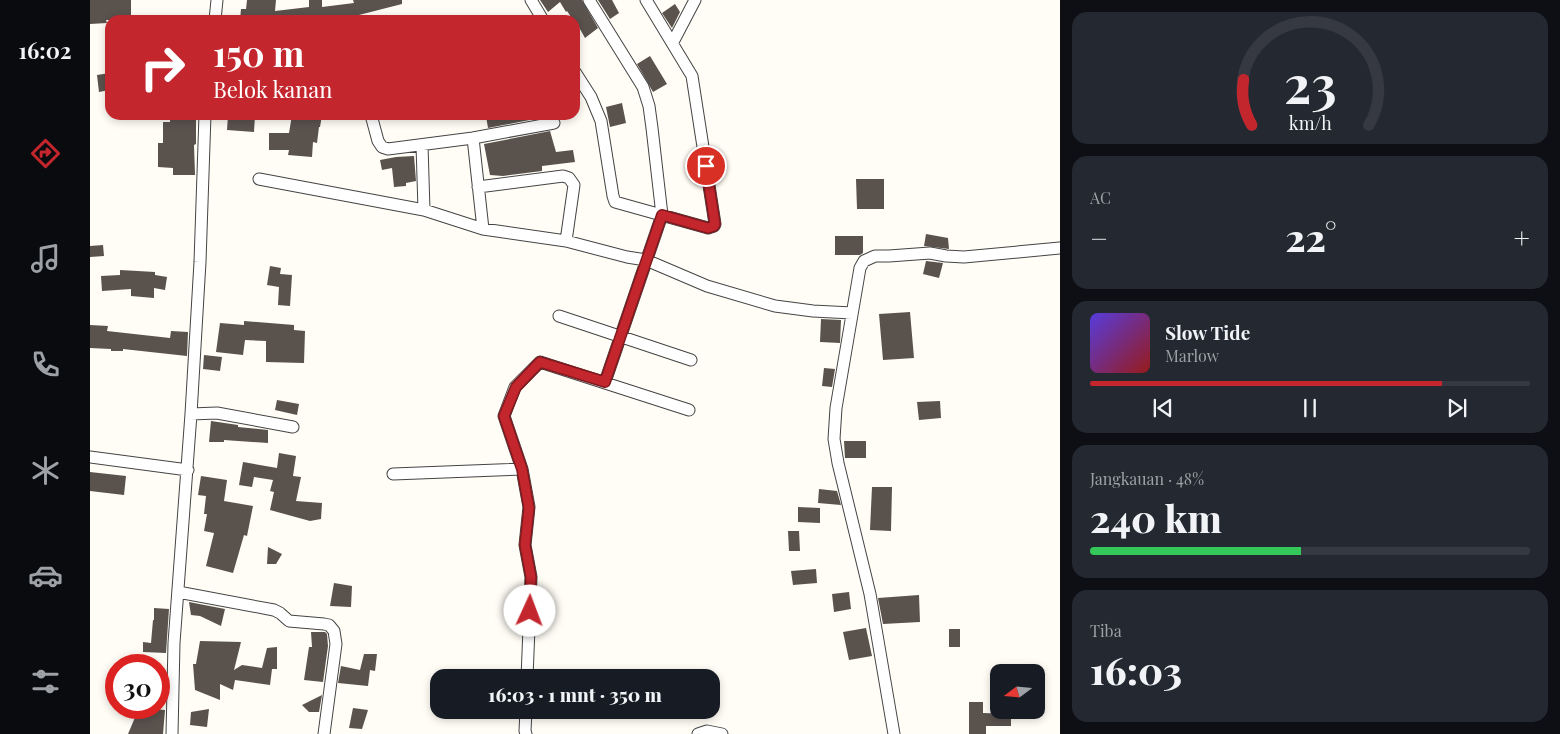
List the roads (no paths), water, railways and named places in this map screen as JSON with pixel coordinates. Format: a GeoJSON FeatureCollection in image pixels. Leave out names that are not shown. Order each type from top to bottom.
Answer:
{"type":"FeatureCollection","features":[{"type":"Feature","properties":{"kind":"street"},"geometry":{"type":"LineString","coordinates":[[215,15],[216,0]]}},
{"type":"Feature","properties":{"kind":"street"},"geometry":{"type":"LineString","coordinates":[[588,0],[646,96],[652,128],[662,215],[605,382]]}},
{"type":"Feature","properties":{"kind":"street"},"geometry":{"type":"LineString","coordinates":[[580,80],[591,97],[601,121],[614,200],[617,203],[708,228],[714,226],[692,76],[646,0]]}},
{"type":"Feature","properties":{"kind":"street"},"geometry":{"type":"LineString","coordinates":[[672,42],[694,0]]}},
{"type":"Feature","properties":{"kind":"street"},"geometry":{"type":"LineString","coordinates":[[532,1],[540,15]]}},
{"type":"Feature","properties":{"kind":"street"},"geometry":{"type":"LineString","coordinates":[[172,734],[174,642],[188,470],[206,120]]}},
{"type":"Feature","properties":{"kind":"street"},"geometry":{"type":"LineString","coordinates":[[372,120],[378,141],[382,147],[388,149],[473,138],[554,123]]}},
{"type":"Feature","properties":{"kind":"street"},"geometry":{"type":"LineString","coordinates":[[473,138],[483,229]]}},
{"type":"Feature","properties":{"kind":"street"},"geometry":{"type":"LineString","coordinates":[[422,145],[424,210]]}},
{"type":"Feature","properties":{"kind":"street"},"geometry":{"type":"LineString","coordinates":[[478,187],[563,176],[569,178],[574,185],[566,240]]}},
{"type":"Feature","properties":{"kind":"street"},"geometry":{"type":"LineString","coordinates":[[259,179],[424,210],[483,229],[566,240],[626,257],[646,260],[707,286],[775,306],[807,311],[852,313]]}},
{"type":"Feature","properties":{"kind":"street"},"geometry":{"type":"LineString","coordinates":[[894,734],[870,594],[838,463],[834,439],[836,408],[860,268],[864,261],[875,256],[930,253],[964,257],[1060,248]]}},
{"type":"Feature","properties":{"kind":"street"},"geometry":{"type":"LineString","coordinates":[[559,316],[691,360]]}},
{"type":"Feature","properties":{"kind":"street"},"geometry":{"type":"LineString","coordinates":[[527,669],[531,577],[525,545],[529,508],[522,469],[504,416],[516,387],[540,362],[689,410]]}},
{"type":"Feature","properties":{"kind":"street"},"geometry":{"type":"LineString","coordinates":[[191,414],[217,413],[293,427]]}},
{"type":"Feature","properties":{"kind":"street"},"geometry":{"type":"LineString","coordinates":[[90,457],[188,470]]}},
{"type":"Feature","properties":{"kind":"street"},"geometry":{"type":"LineString","coordinates":[[393,474],[522,469]]}},
{"type":"Feature","properties":{"kind":"street"},"geometry":{"type":"LineString","coordinates":[[178,592],[258,606],[277,611],[288,620],[324,624],[332,628],[336,636],[336,644],[324,734]]}},
{"type":"Feature","properties":{"kind":"street"},"geometry":{"type":"LineString","coordinates":[[526,719],[526,734]]}},
{"type":"Feature","properties":{"kind":"street"},"geometry":{"type":"LineString","coordinates":[[698,734],[707,731],[722,734]]}}]}
